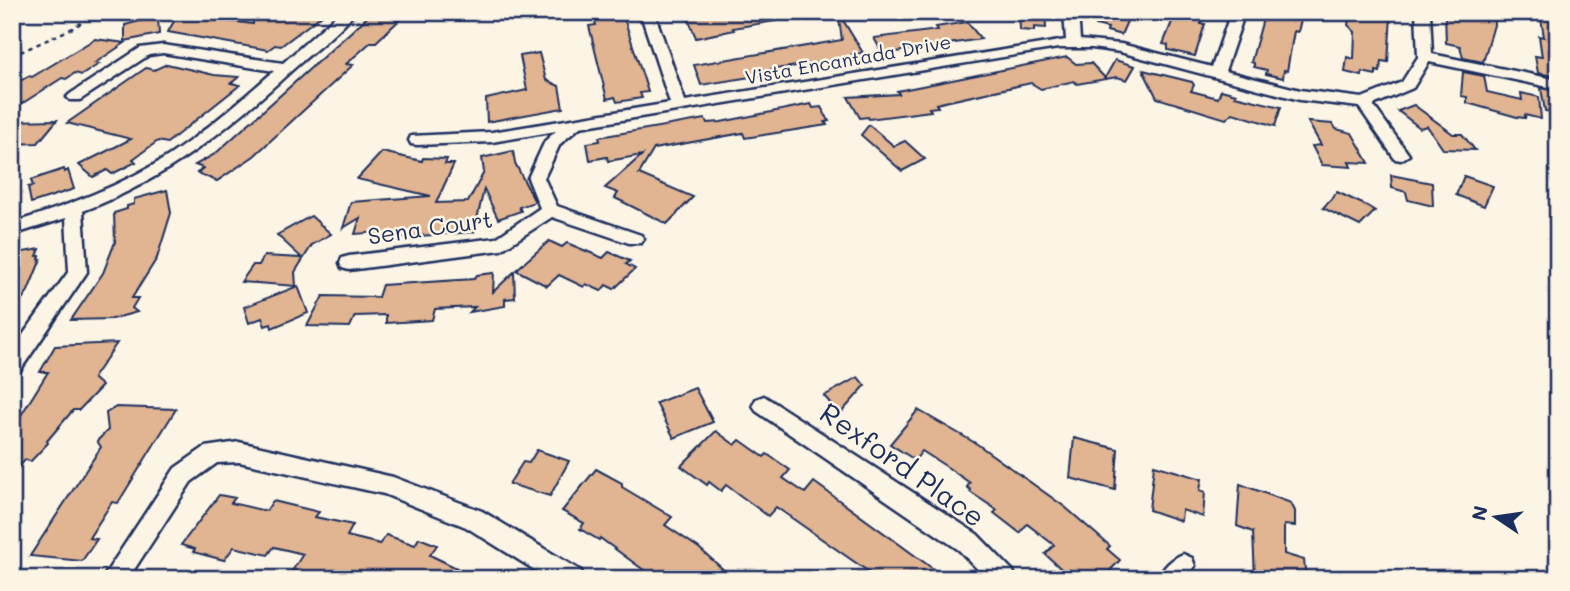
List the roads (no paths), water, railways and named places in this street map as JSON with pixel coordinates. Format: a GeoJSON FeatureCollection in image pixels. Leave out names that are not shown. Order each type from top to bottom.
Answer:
{"type":"FeatureCollection","features":[{"type":"Feature","properties":{"kind":"street"},"geometry":{"type":"LineString","coordinates":[[12,229],[74,210],[133,182],[194,146],[348,12]]}},
{"type":"Feature","properties":{"kind":"street"},"geometry":{"type":"LineString","coordinates":[[647,12],[679,107]]}},
{"type":"Feature","properties":{"kind":"street"},"geometry":{"type":"LineString","coordinates":[[1071,12],[1073,43]]}},
{"type":"Feature","properties":{"kind":"street"},"geometry":{"type":"LineString","coordinates":[[1217,71],[1238,12]]}},
{"type":"Feature","properties":{"kind":"street"},"geometry":{"type":"LineString","coordinates":[[1401,155],[1364,103],[1408,85],[1425,57],[1423,12]]}},
{"type":"Feature","properties":{"kind":"street","name":"Vista Encantada Drive"},"geometry":{"type":"LineString","coordinates":[[417,140],[492,137],[580,124],[1073,43],[1121,48],[1300,94],[1364,103]]}},
{"type":"Feature","properties":{"kind":"street"},"geometry":{"type":"LineString","coordinates":[[75,97],[145,51],[163,49],[285,68]]}},
{"type":"Feature","properties":{"kind":"street"},"geometry":{"type":"LineString","coordinates":[[1425,57],[1558,85]]}},
{"type":"Feature","properties":{"kind":"street"},"geometry":{"type":"LineString","coordinates":[[580,124],[553,141],[536,178],[550,210],[635,239]]}},
{"type":"Feature","properties":{"kind":"street"},"geometry":{"type":"LineString","coordinates":[[12,366],[78,272],[74,210]]}},
{"type":"Feature","properties":{"kind":"street","name":"Sena Court"},"geometry":{"type":"LineString","coordinates":[[349,263],[501,244],[550,210]]}},
{"type":"Feature","properties":{"kind":"street","name":"Rexford Place"},"geometry":{"type":"LineString","coordinates":[[764,405],[968,542],[1004,579]]}},
{"type":"Feature","properties":{"kind":"street"},"geometry":{"type":"LineString","coordinates":[[114,579],[183,475],[213,454],[239,452],[385,484],[474,519],[572,579]]}}]}
